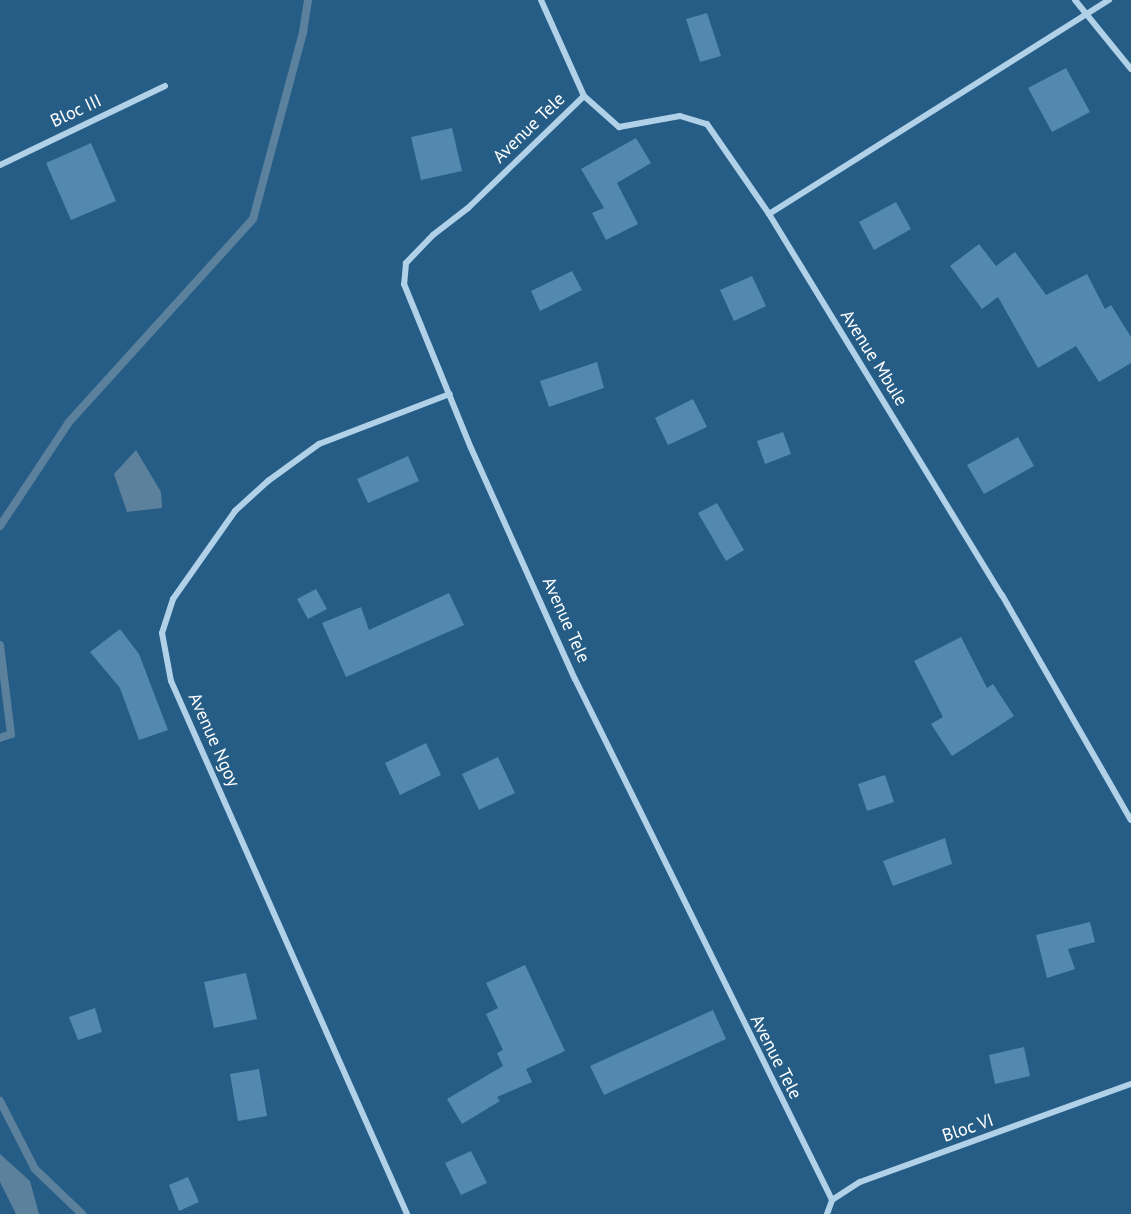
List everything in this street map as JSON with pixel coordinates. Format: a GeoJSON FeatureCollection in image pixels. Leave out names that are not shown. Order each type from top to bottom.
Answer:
{"type":"FeatureCollection","features":[{"type":"Feature","properties":{"kind":"street","name":"Avenue Mbule"},"geometry":{"type":"LineString","coordinates":[[541,0],[584,96],[619,127],[680,116],[707,124],[769,214],[1002,595],[1131,820]]}},
{"type":"Feature","properties":{"kind":"street"},"geometry":{"type":"LineString","coordinates":[[1075,0],[1089,14],[1131,69]]}},
{"type":"Feature","properties":{"kind":"street"},"geometry":{"type":"LineString","coordinates":[[769,214],[1109,0]]}},
{"type":"Feature","properties":{"kind":"street","name":"Bloc III"},"geometry":{"type":"LineString","coordinates":[[0,165],[165,86]]}},
{"type":"Feature","properties":{"kind":"street","name":"Avenue Tele"},"geometry":{"type":"LineString","coordinates":[[584,96],[406,263],[404,284],[575,679],[832,1200]]}},
{"type":"Feature","properties":{"kind":"street","name":"Avenue Ngoy"},"geometry":{"type":"LineString","coordinates":[[407,1214],[171,681],[162,633],[173,599],[235,511],[268,481],[319,444],[450,394]]}},
{"type":"Feature","properties":{"kind":"street","name":"Bloc VI"},"geometry":{"type":"LineString","coordinates":[[832,1200],[860,1182],[1131,1084]]}},
{"type":"Feature","properties":{"kind":"street"},"geometry":{"type":"LineString","coordinates":[[827,1214],[832,1200]]}},
{"type":"Feature","properties":{"kind":"water"},"geometry":{"type":"Polygon","coordinates":[[[136,450],[161,492],[162,508],[127,512],[114,474],[136,450]]]}},
{"type":"Feature","properties":{"kind":"water"},"geometry":{"type":"Polygon","coordinates":[[[0,1154],[30,1181],[39,1214],[16,1214],[0,1182],[0,1154]]]}},
{"type":"Feature","properties":{"kind":"building"},"geometry":{"type":"Polygon","coordinates":[[[707,13],[721,56],[700,62],[686,19],[707,13]]]}},
{"type":"Feature","properties":{"kind":"building"},"geometry":{"type":"Polygon","coordinates":[[[1066,68],[1090,112],[1052,132],[1028,88],[1066,68]]]}},
{"type":"Feature","properties":{"kind":"building"},"geometry":{"type":"Polygon","coordinates":[[[452,128],[462,171],[421,180],[411,137],[452,128]]]}},
{"type":"Feature","properties":{"kind":"building"},"geometry":{"type":"Polygon","coordinates":[[[636,138],[651,163],[617,183],[638,224],[606,240],[592,213],[604,208],[581,169],[636,138]]]}},
{"type":"Feature","properties":{"kind":"building"},"geometry":{"type":"Polygon","coordinates":[[[91,143],[116,201],[71,220],[46,163],[91,143]]]}},
{"type":"Feature","properties":{"kind":"building"},"geometry":{"type":"Polygon","coordinates":[[[896,202],[911,229],[874,250],[859,222],[896,202]]]}},
{"type":"Feature","properties":{"kind":"building"},"geometry":{"type":"Polygon","coordinates":[[[979,244],[996,266],[1015,252],[1046,295],[1087,274],[1105,309],[1111,305],[1131,337],[1131,363],[1099,382],[1076,346],[1038,368],[998,297],[982,309],[950,266],[979,244]]]}},
{"type":"Feature","properties":{"kind":"building"},"geometry":{"type":"Polygon","coordinates":[[[572,271],[582,290],[540,311],[531,291],[572,271]]]}},
{"type":"Feature","properties":{"kind":"building"},"geometry":{"type":"Polygon","coordinates":[[[752,276],[766,306],[734,321],[720,290],[752,276]]]}},
{"type":"Feature","properties":{"kind":"building"},"geometry":{"type":"Polygon","coordinates":[[[597,362],[604,388],[549,407],[540,381],[597,362]]]}},
{"type":"Feature","properties":{"kind":"building"},"geometry":{"type":"Polygon","coordinates":[[[693,399],[707,427],[668,445],[655,418],[693,399]]]}},
{"type":"Feature","properties":{"kind":"building"},"geometry":{"type":"Polygon","coordinates":[[[783,432],[791,454],[765,464],[757,441],[783,432]]]}},
{"type":"Feature","properties":{"kind":"building"},"geometry":{"type":"Polygon","coordinates":[[[1018,437],[1034,466],[984,494],[967,465],[1018,437]]]}},
{"type":"Feature","properties":{"kind":"building"},"geometry":{"type":"Polygon","coordinates":[[[408,456],[419,481],[368,503],[357,479],[408,456]]]}},
{"type":"Feature","properties":{"kind":"building"},"geometry":{"type":"Polygon","coordinates":[[[717,503],[744,550],[726,561],[698,513],[717,503]]]}},
{"type":"Feature","properties":{"kind":"building"},"geometry":{"type":"Polygon","coordinates":[[[316,589],[327,609],[308,619],[297,599],[316,589]]]}},
{"type":"Feature","properties":{"kind":"building"},"geometry":{"type":"Polygon","coordinates":[[[449,593],[464,625],[346,677],[322,623],[361,607],[369,630],[449,593]]]}},
{"type":"Feature","properties":{"kind":"building"},"geometry":{"type":"Polygon","coordinates":[[[120,629],[139,654],[168,730],[139,740],[120,688],[90,652],[120,629]]]}},
{"type":"Feature","properties":{"kind":"building"},"geometry":{"type":"Polygon","coordinates":[[[961,637],[987,688],[993,684],[1014,716],[952,756],[931,724],[943,717],[914,661],[961,637]]]}},
{"type":"Feature","properties":{"kind":"building"},"geometry":{"type":"Polygon","coordinates":[[[426,743],[441,775],[400,795],[385,763],[426,743]]]}},
{"type":"Feature","properties":{"kind":"building"},"geometry":{"type":"Polygon","coordinates":[[[498,757],[515,793],[479,810],[462,774],[498,757]]]}},
{"type":"Feature","properties":{"kind":"building"},"geometry":{"type":"Polygon","coordinates":[[[885,775],[894,802],[867,811],[858,784],[885,775]]]}},
{"type":"Feature","properties":{"kind":"building"},"geometry":{"type":"Polygon","coordinates":[[[945,838],[952,864],[893,886],[883,861],[945,838]]]}},
{"type":"Feature","properties":{"kind":"building"},"geometry":{"type":"Polygon","coordinates":[[[1090,922],[1095,942],[1068,949],[1075,969],[1047,978],[1036,935],[1090,922]]]}},
{"type":"Feature","properties":{"kind":"building"},"geometry":{"type":"Polygon","coordinates":[[[525,965],[565,1051],[526,1069],[532,1082],[497,1097],[500,1101],[462,1124],[447,1099],[503,1066],[497,1053],[503,1050],[486,1014],[498,1008],[486,983],[525,965]]]}},
{"type":"Feature","properties":{"kind":"building"},"geometry":{"type":"Polygon","coordinates":[[[246,973],[257,1019],[214,1028],[204,982],[246,973]]]}},
{"type":"Feature","properties":{"kind":"building"},"geometry":{"type":"Polygon","coordinates":[[[95,1008],[102,1032],[78,1040],[69,1017],[95,1008]]]}},
{"type":"Feature","properties":{"kind":"building"},"geometry":{"type":"Polygon","coordinates":[[[713,1010],[726,1039],[604,1095],[590,1066],[713,1010]]]}},
{"type":"Feature","properties":{"kind":"building"},"geometry":{"type":"Polygon","coordinates":[[[1024,1047],[1030,1076],[995,1084],[989,1055],[1024,1047]]]}},
{"type":"Feature","properties":{"kind":"building"},"geometry":{"type":"Polygon","coordinates":[[[259,1069],[267,1116],[238,1121],[230,1074],[259,1069]]]}},
{"type":"Feature","properties":{"kind":"building"},"geometry":{"type":"Polygon","coordinates":[[[471,1151],[487,1183],[461,1195],[445,1163],[471,1151]]]}},
{"type":"Feature","properties":{"kind":"building"},"geometry":{"type":"Polygon","coordinates":[[[188,1177],[199,1202],[179,1211],[169,1185],[188,1177]]]}},
{"type":"Feature","properties":{"kind":"waterway"},"geometry":{"type":"LineString","coordinates":[[0,526],[69,422],[253,219],[303,32],[308,0]]}},
{"type":"Feature","properties":{"kind":"waterway"},"geometry":{"type":"LineString","coordinates":[[0,645],[11,734],[0,738]]}},
{"type":"Feature","properties":{"kind":"waterway"},"geometry":{"type":"LineString","coordinates":[[0,1101],[35,1169],[82,1214]]}}]}
